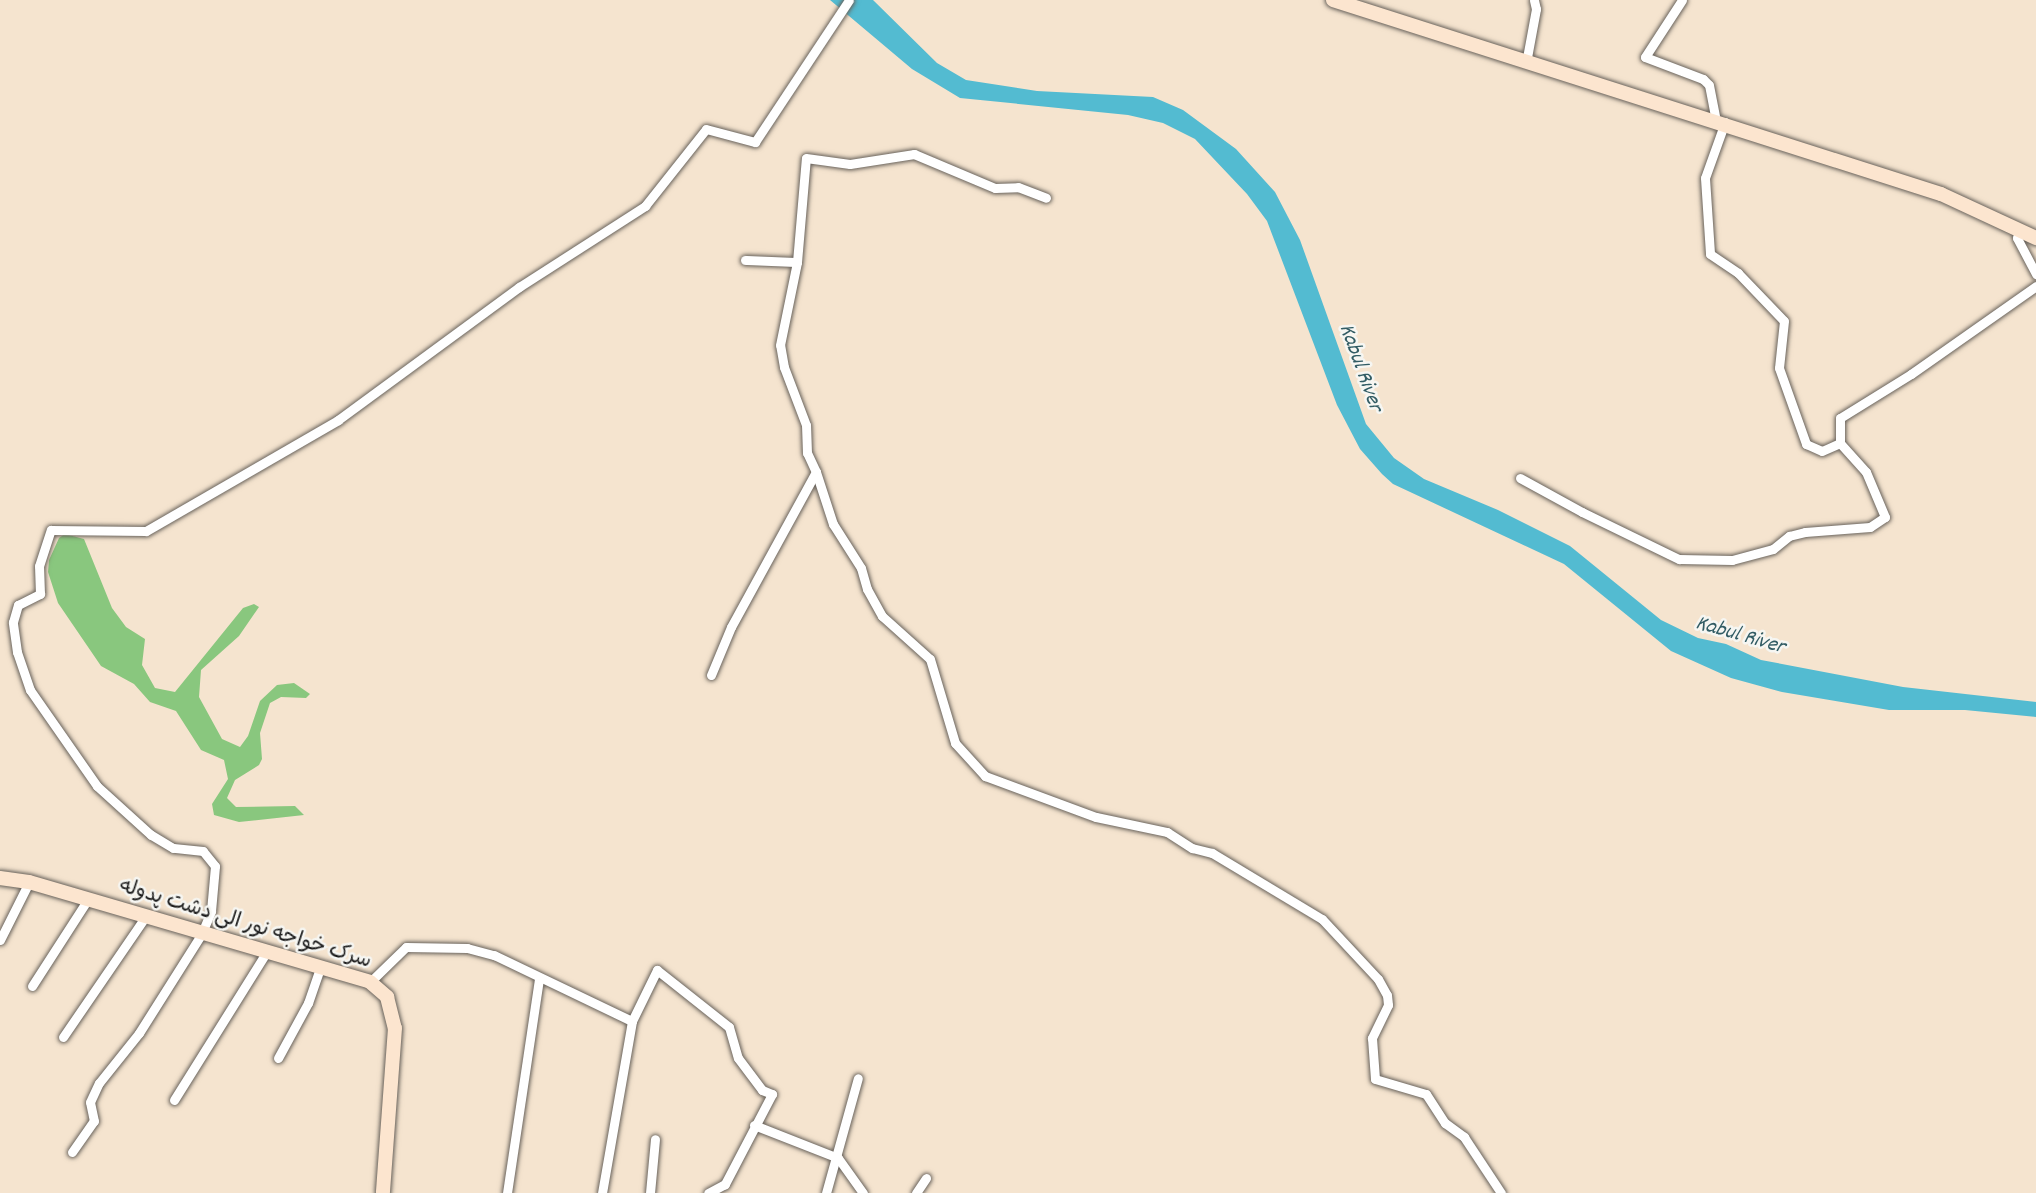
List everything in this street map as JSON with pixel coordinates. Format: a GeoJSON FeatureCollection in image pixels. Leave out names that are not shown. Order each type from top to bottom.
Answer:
{"type":"FeatureCollection","features":[{"type":"Feature","properties":{"kind":"main road"},"geometry":{"type":"LineString","coordinates":[[1333,0],[1526,63],[1721,121],[1941,194],[2036,238]]}},
{"type":"Feature","properties":{"kind":"main road","name":"سرک خواجه نور الی دشت پدوله"},"geometry":{"type":"LineString","coordinates":[[0,878],[28,882],[146,916],[201,935],[370,982],[387,997],[395,1028],[383,1193]]}},
{"type":"Feature","properties":{"kind":"street"},"geometry":{"type":"LineString","coordinates":[[72,1152],[94,1121],[90,1102],[99,1083],[139,1033],[201,935],[211,911],[215,866],[203,851],[173,848],[151,835],[97,786],[30,690],[17,652],[14,622],[18,605],[40,594],[39,566],[51,530],[146,531],[338,420],[519,287],[645,206],[706,129],[755,142],[849,0]]}},
{"type":"Feature","properties":{"kind":"street"},"geometry":{"type":"LineString","coordinates":[[1526,63],[1536,9],[1534,0]]}},
{"type":"Feature","properties":{"kind":"street"},"geometry":{"type":"LineString","coordinates":[[1682,0],[1645,57],[1703,79],[1709,85],[1721,121],[1705,178],[1710,254],[1738,273],[1784,321],[1779,368],[1806,444],[1822,451],[1840,443]]}},
{"type":"Feature","properties":{"kind":"street"},"geometry":{"type":"LineString","coordinates":[[1046,198],[1018,187],[995,188],[914,154],[850,164],[806,158],[797,262],[780,345],[784,367],[806,425],[807,453],[816,472],[833,524],[861,568],[872,598],[882,616],[930,659],[955,743],[985,776],[1096,817],[1167,832],[1192,848],[1212,853],[1322,920],[1378,979],[1387,995],[1388,1005],[1372,1038],[1375,1079],[1426,1094],[1445,1123],[1464,1137],[1501,1193]]}},
{"type":"Feature","properties":{"kind":"street"},"geometry":{"type":"LineString","coordinates":[[2019,231],[2017,238],[2036,274]]}},
{"type":"Feature","properties":{"kind":"street"},"geometry":{"type":"LineString","coordinates":[[745,260],[797,262]]}},
{"type":"Feature","properties":{"kind":"street"},"geometry":{"type":"LineString","coordinates":[[1520,478],[1680,559],[1732,560],[1773,549],[1789,536],[1869,527],[1885,517],[1866,472],[1840,443],[1840,418],[1911,374],[2036,286]]}},
{"type":"Feature","properties":{"kind":"street"},"geometry":{"type":"LineString","coordinates":[[711,675],[731,627],[816,472]]}},
{"type":"Feature","properties":{"kind":"street"},"geometry":{"type":"LineString","coordinates":[[0,940],[28,882]]}},
{"type":"Feature","properties":{"kind":"street"},"geometry":{"type":"LineString","coordinates":[[32,986],[88,899]]}},
{"type":"Feature","properties":{"kind":"street"},"geometry":{"type":"LineString","coordinates":[[63,1037],[146,916]]}},
{"type":"Feature","properties":{"kind":"street"},"geometry":{"type":"LineString","coordinates":[[370,982],[406,947],[467,948],[494,955],[539,980],[632,1021]]}},
{"type":"Feature","properties":{"kind":"street"},"geometry":{"type":"LineString","coordinates":[[174,1100],[266,953]]}},
{"type":"Feature","properties":{"kind":"street"},"geometry":{"type":"LineString","coordinates":[[278,1058],[308,1003],[320,969]]}},
{"type":"Feature","properties":{"kind":"street"},"geometry":{"type":"LineString","coordinates":[[602,1193],[632,1021],[657,970],[729,1026],[738,1058],[762,1090],[772,1094],[724,1184],[708,1193]]}},
{"type":"Feature","properties":{"kind":"street"},"geometry":{"type":"LineString","coordinates":[[507,1193],[539,980]]}},
{"type":"Feature","properties":{"kind":"street"},"geometry":{"type":"LineString","coordinates":[[826,1193],[838,1158],[858,1078]]}},
{"type":"Feature","properties":{"kind":"street"},"geometry":{"type":"LineString","coordinates":[[754,1125],[838,1158],[863,1193]]}},
{"type":"Feature","properties":{"kind":"street"},"geometry":{"type":"LineString","coordinates":[[650,1193],[655,1140]]}},
{"type":"Feature","properties":{"kind":"street"},"geometry":{"type":"LineString","coordinates":[[916,1193],[926,1178]]}},
{"type":"Feature","properties":{"kind":"green space"},"geometry":{"type":"Polygon","coordinates":[[[65,534],[84,539],[112,608],[126,627],[145,639],[142,665],[155,688],[175,692],[243,608],[254,604],[259,607],[239,636],[201,670],[199,697],[222,739],[240,747],[248,736],[260,701],[277,685],[294,683],[310,694],[306,698],[281,697],[270,703],[260,733],[262,759],[259,765],[235,780],[227,798],[236,807],[295,806],[304,815],[239,822],[214,815],[212,804],[228,779],[224,760],[201,750],[176,711],[150,702],[134,684],[101,666],[58,603],[48,572],[49,560],[59,538],[65,534]]]}},
{"type":"Feature","properties":{"kind":"water"},"geometry":{"type":"Polygon","coordinates":[[[830,0],[873,0],[937,63],[966,80],[1037,91],[1153,97],[1183,110],[1236,149],[1275,192],[1300,240],[1366,424],[1394,458],[1424,479],[1498,510],[1570,546],[1661,620],[1698,638],[1726,644],[1761,660],[1903,687],[2036,702],[2036,717],[1965,710],[1889,710],[1782,692],[1731,678],[1671,651],[1564,564],[1393,484],[1382,474],[1360,449],[1337,405],[1267,221],[1247,194],[1195,139],[1163,123],[1128,115],[960,98],[912,69],[830,0]]]}},
{"type":"Feature","properties":{"kind":"water label","name":"Kabul River"},"geometry":{"type":"Point","coordinates":[1360,368]}},
{"type":"Feature","properties":{"kind":"water label","name":"Kabul River"},"geometry":{"type":"Point","coordinates":[1740,636]}}]}
